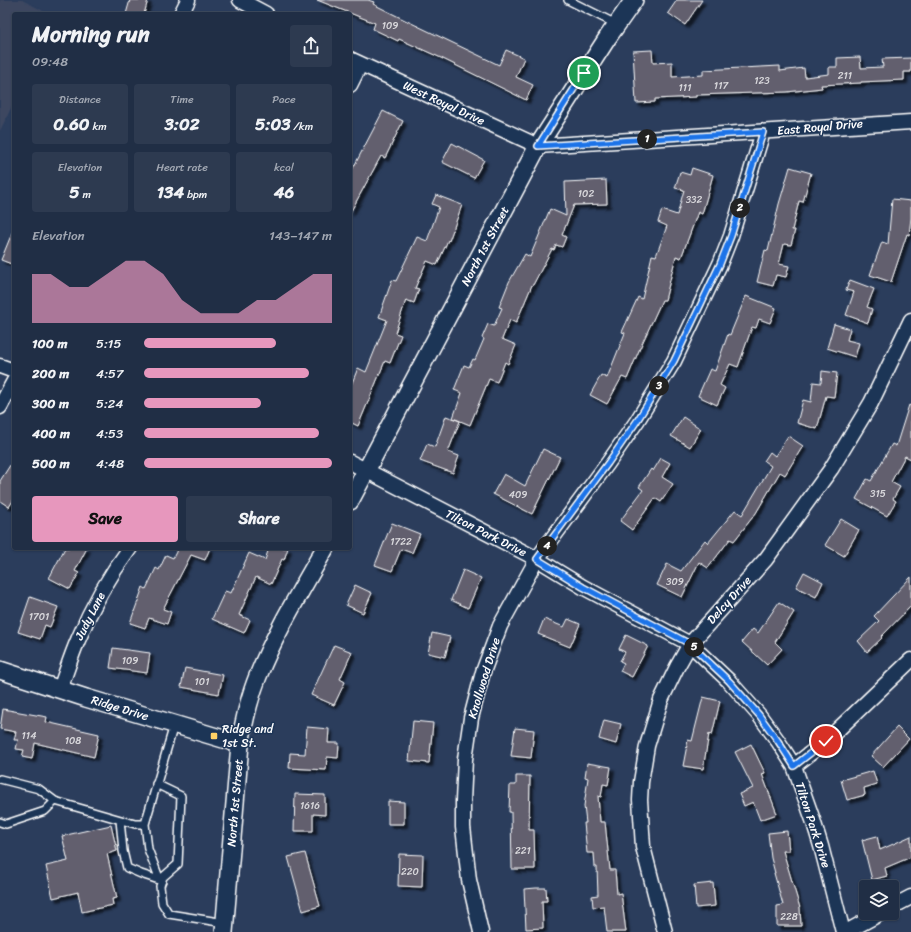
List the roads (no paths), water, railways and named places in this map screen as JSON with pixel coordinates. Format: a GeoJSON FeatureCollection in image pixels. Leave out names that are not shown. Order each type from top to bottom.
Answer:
{"type":"FeatureCollection","features":[{"type":"Feature","properties":{"kind":"street"},"geometry":{"type":"LineString","coordinates":[[182,12],[188,0]]}},
{"type":"Feature","properties":{"kind":"street"},"geometry":{"type":"LineString","coordinates":[[240,0],[262,12]]}},
{"type":"Feature","properties":{"kind":"street","name":"North 1st Street"},"geometry":{"type":"LineString","coordinates":[[352,497],[538,146],[616,24],[634,0]]}},
{"type":"Feature","properties":{"kind":"street"},"geometry":{"type":"LineString","coordinates":[[352,76],[355,62]]}},
{"type":"Feature","properties":{"kind":"street","name":"West Royal Drive"},"geometry":{"type":"LineString","coordinates":[[355,62],[538,146]]}},
{"type":"Feature","properties":{"kind":"street","name":"East Royal Drive"},"geometry":{"type":"LineString","coordinates":[[538,146],[911,122]]}},
{"type":"Feature","properties":{"kind":"street","name":"Knollwood Drive"},"geometry":{"type":"LineString","coordinates":[[481,932],[469,880],[463,827],[463,801],[465,759],[471,718],[483,672],[500,626],[537,559],[621,445],[674,361],[726,250],[763,132]]}},
{"type":"Feature","properties":{"kind":"street","name":"Delcy Drive"},"geometry":{"type":"LineString","coordinates":[[665,932],[643,847],[640,807],[641,782],[647,746],[658,707],[690,644],[766,559],[831,469],[871,403],[911,320]]}},
{"type":"Feature","properties":{"kind":"street"},"geometry":{"type":"LineString","coordinates":[[0,366],[12,370]]}},
{"type":"Feature","properties":{"kind":"street"},"geometry":{"type":"LineString","coordinates":[[0,407],[12,384]]}},
{"type":"Feature","properties":{"kind":"street","name":"Tilton Park Drive"},"geometry":{"type":"LineString","coordinates":[[352,463],[537,559],[583,587],[690,644],[729,681],[759,715],[794,766],[821,846],[843,932]]}},
{"type":"Feature","properties":{"kind":"street","name":"Judy Lane"},"geometry":{"type":"LineString","coordinates":[[60,689],[78,640],[88,618],[129,550]]}},
{"type":"Feature","properties":{"kind":"street","name":"North 1st Street"},"geometry":{"type":"LineString","coordinates":[[224,928],[240,744],[245,718],[258,676],[269,651],[324,550]]}},
{"type":"Feature","properties":{"kind":"street"},"geometry":{"type":"LineString","coordinates":[[794,766],[826,741],[911,660]]}},
{"type":"Feature","properties":{"kind":"street","name":"Ridge Drive"},"geometry":{"type":"LineString","coordinates":[[0,670],[240,744]]}},
{"type":"Feature","properties":{"kind":"street"},"geometry":{"type":"LineString","coordinates":[[899,903],[911,897]]}},
{"type":"Feature","properties":{"kind":"street"},"geometry":{"type":"LineString","coordinates":[[846,932],[869,920]]}},
{"type":"Feature","properties":{"kind":"lane"},"geometry":{"type":"LineString","coordinates":[[568,0],[616,24]]}},
{"type":"Feature","properties":{"kind":"lane"},"geometry":{"type":"LineString","coordinates":[[161,881],[148,849],[145,824],[174,724]]}},
{"type":"Feature","properties":{"kind":"lane"},"geometry":{"type":"LineString","coordinates":[[0,779],[39,789],[55,800],[135,824],[145,824]]}},
{"type":"Feature","properties":{"kind":"lane"},"geometry":{"type":"LineString","coordinates":[[156,784],[181,796],[178,864],[163,877],[161,881],[160,886],[162,903],[169,914],[224,928]]}},
{"type":"Feature","properties":{"kind":"lane"},"geometry":{"type":"LineString","coordinates":[[0,822],[6,824],[45,810],[55,800]]}},
{"type":"Feature","properties":{"kind":"lane"},"geometry":{"type":"LineString","coordinates":[[120,820],[123,851],[127,868],[161,881]]}},
{"type":"Feature","properties":{"kind":"place","name":"Ridge and 1st St."},"geometry":{"type":"Point","coordinates":[214,736]}}]}
